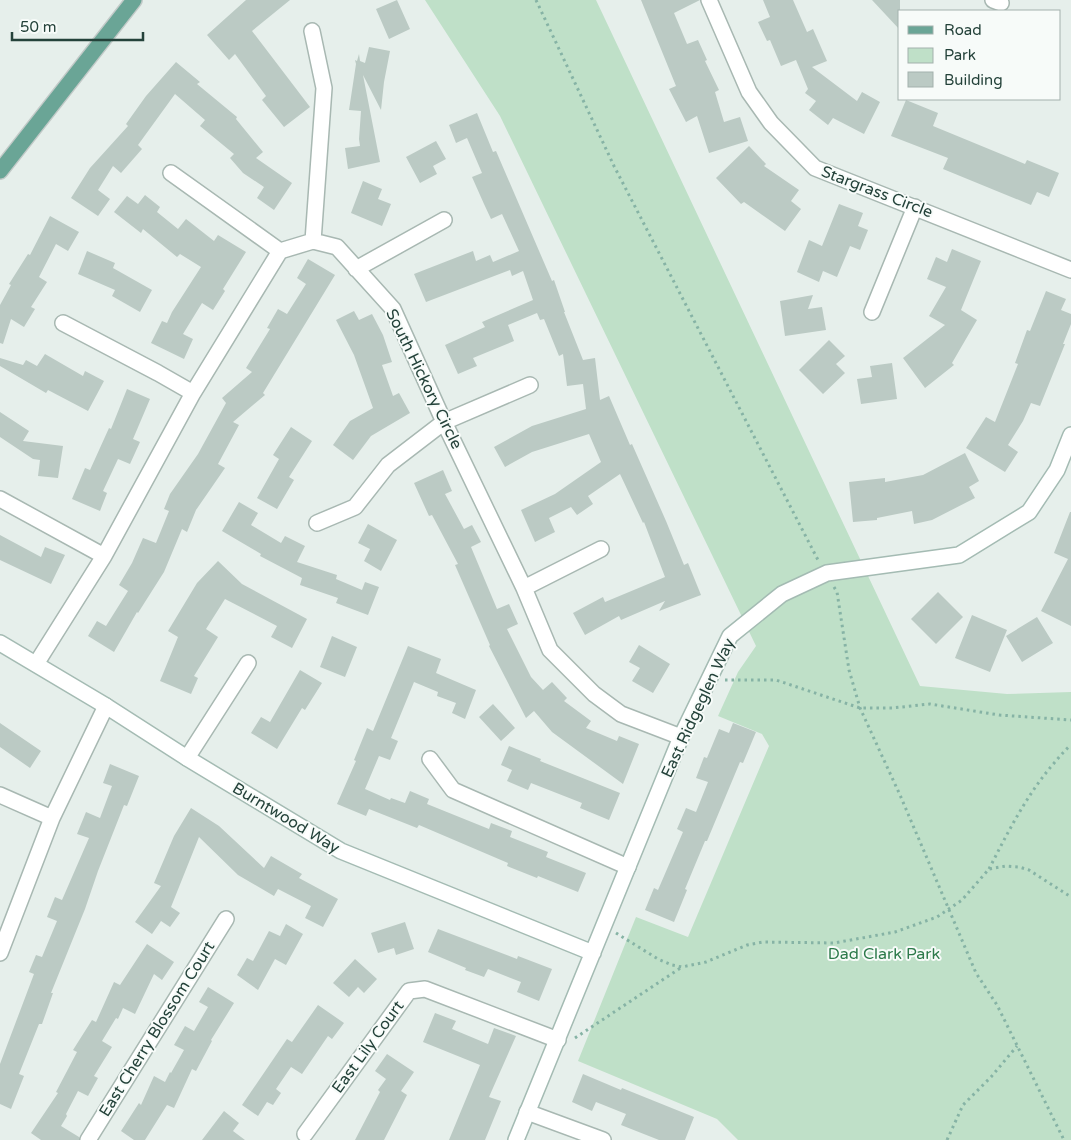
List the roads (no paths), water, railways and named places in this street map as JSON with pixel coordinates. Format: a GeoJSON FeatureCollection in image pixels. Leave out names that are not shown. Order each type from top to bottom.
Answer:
{"type":"FeatureCollection","features":[{"type":"Feature","properties":{"kind":"main road"},"geometry":{"type":"LineString","coordinates":[[0,171],[134,0]]}},
{"type":"Feature","properties":{"kind":"street","name":"Stargrass Circle"},"geometry":{"type":"LineString","coordinates":[[709,0],[749,92],[771,123],[815,168],[1071,270]]}},
{"type":"Feature","properties":{"kind":"street"},"geometry":{"type":"LineString","coordinates":[[36,664],[104,556],[193,393],[280,251],[313,241],[324,88],[312,31]]}},
{"type":"Feature","properties":{"kind":"street"},"geometry":{"type":"LineString","coordinates":[[171,173],[280,251]]}},
{"type":"Feature","properties":{"kind":"street"},"geometry":{"type":"LineString","coordinates":[[872,312],[915,207]]}},
{"type":"Feature","properties":{"kind":"street"},"geometry":{"type":"LineString","coordinates":[[356,269],[444,220]]}},
{"type":"Feature","properties":{"kind":"street","name":"South Hickory Circle"},"geometry":{"type":"LineString","coordinates":[[313,241],[337,247],[393,309],[444,422],[524,588],[550,650],[594,694],[621,714],[681,737]]}},
{"type":"Feature","properties":{"kind":"street"},"geometry":{"type":"LineString","coordinates":[[62,324],[193,393]]}},
{"type":"Feature","properties":{"kind":"street"},"geometry":{"type":"LineString","coordinates":[[318,523],[355,507],[388,465],[444,422],[530,385]]}},
{"type":"Feature","properties":{"kind":"street","name":"East Ridgeglen Way"},"geometry":{"type":"LineString","coordinates":[[516,1140],[681,737],[730,636],[782,594],[827,573],[959,555],[1029,512],[1057,470],[1071,435]]}},
{"type":"Feature","properties":{"kind":"street"},"geometry":{"type":"LineString","coordinates":[[0,499],[104,556]]}},
{"type":"Feature","properties":{"kind":"street"},"geometry":{"type":"LineString","coordinates":[[524,588],[601,549]]}},
{"type":"Feature","properties":{"kind":"street","name":"Burntwood Way"},"geometry":{"type":"LineString","coordinates":[[0,643],[341,851],[593,953]]}},
{"type":"Feature","properties":{"kind":"street"},"geometry":{"type":"LineString","coordinates":[[187,758],[248,663]]}},
{"type":"Feature","properties":{"kind":"street"},"geometry":{"type":"LineString","coordinates":[[0,953],[52,818],[106,706]]}},
{"type":"Feature","properties":{"kind":"street"},"geometry":{"type":"LineString","coordinates":[[430,759],[453,790],[628,867]]}},
{"type":"Feature","properties":{"kind":"street"},"geometry":{"type":"LineString","coordinates":[[0,795],[52,818]]}},
{"type":"Feature","properties":{"kind":"street","name":"East Cherry Blossom Court"},"geometry":{"type":"LineString","coordinates":[[88,1140],[226,919]]}},
{"type":"Feature","properties":{"kind":"street","name":"East Lily Court"},"geometry":{"type":"LineString","coordinates":[[305,1134],[409,992],[426,988],[558,1040]]}},
{"type":"Feature","properties":{"kind":"street"},"geometry":{"type":"LineString","coordinates":[[527,1112],[603,1140]]}},
{"type":"Feature","properties":{"kind":"park label","name":"Dad Clark Park"},"geometry":{"type":"Point","coordinates":[884,954]}}]}
